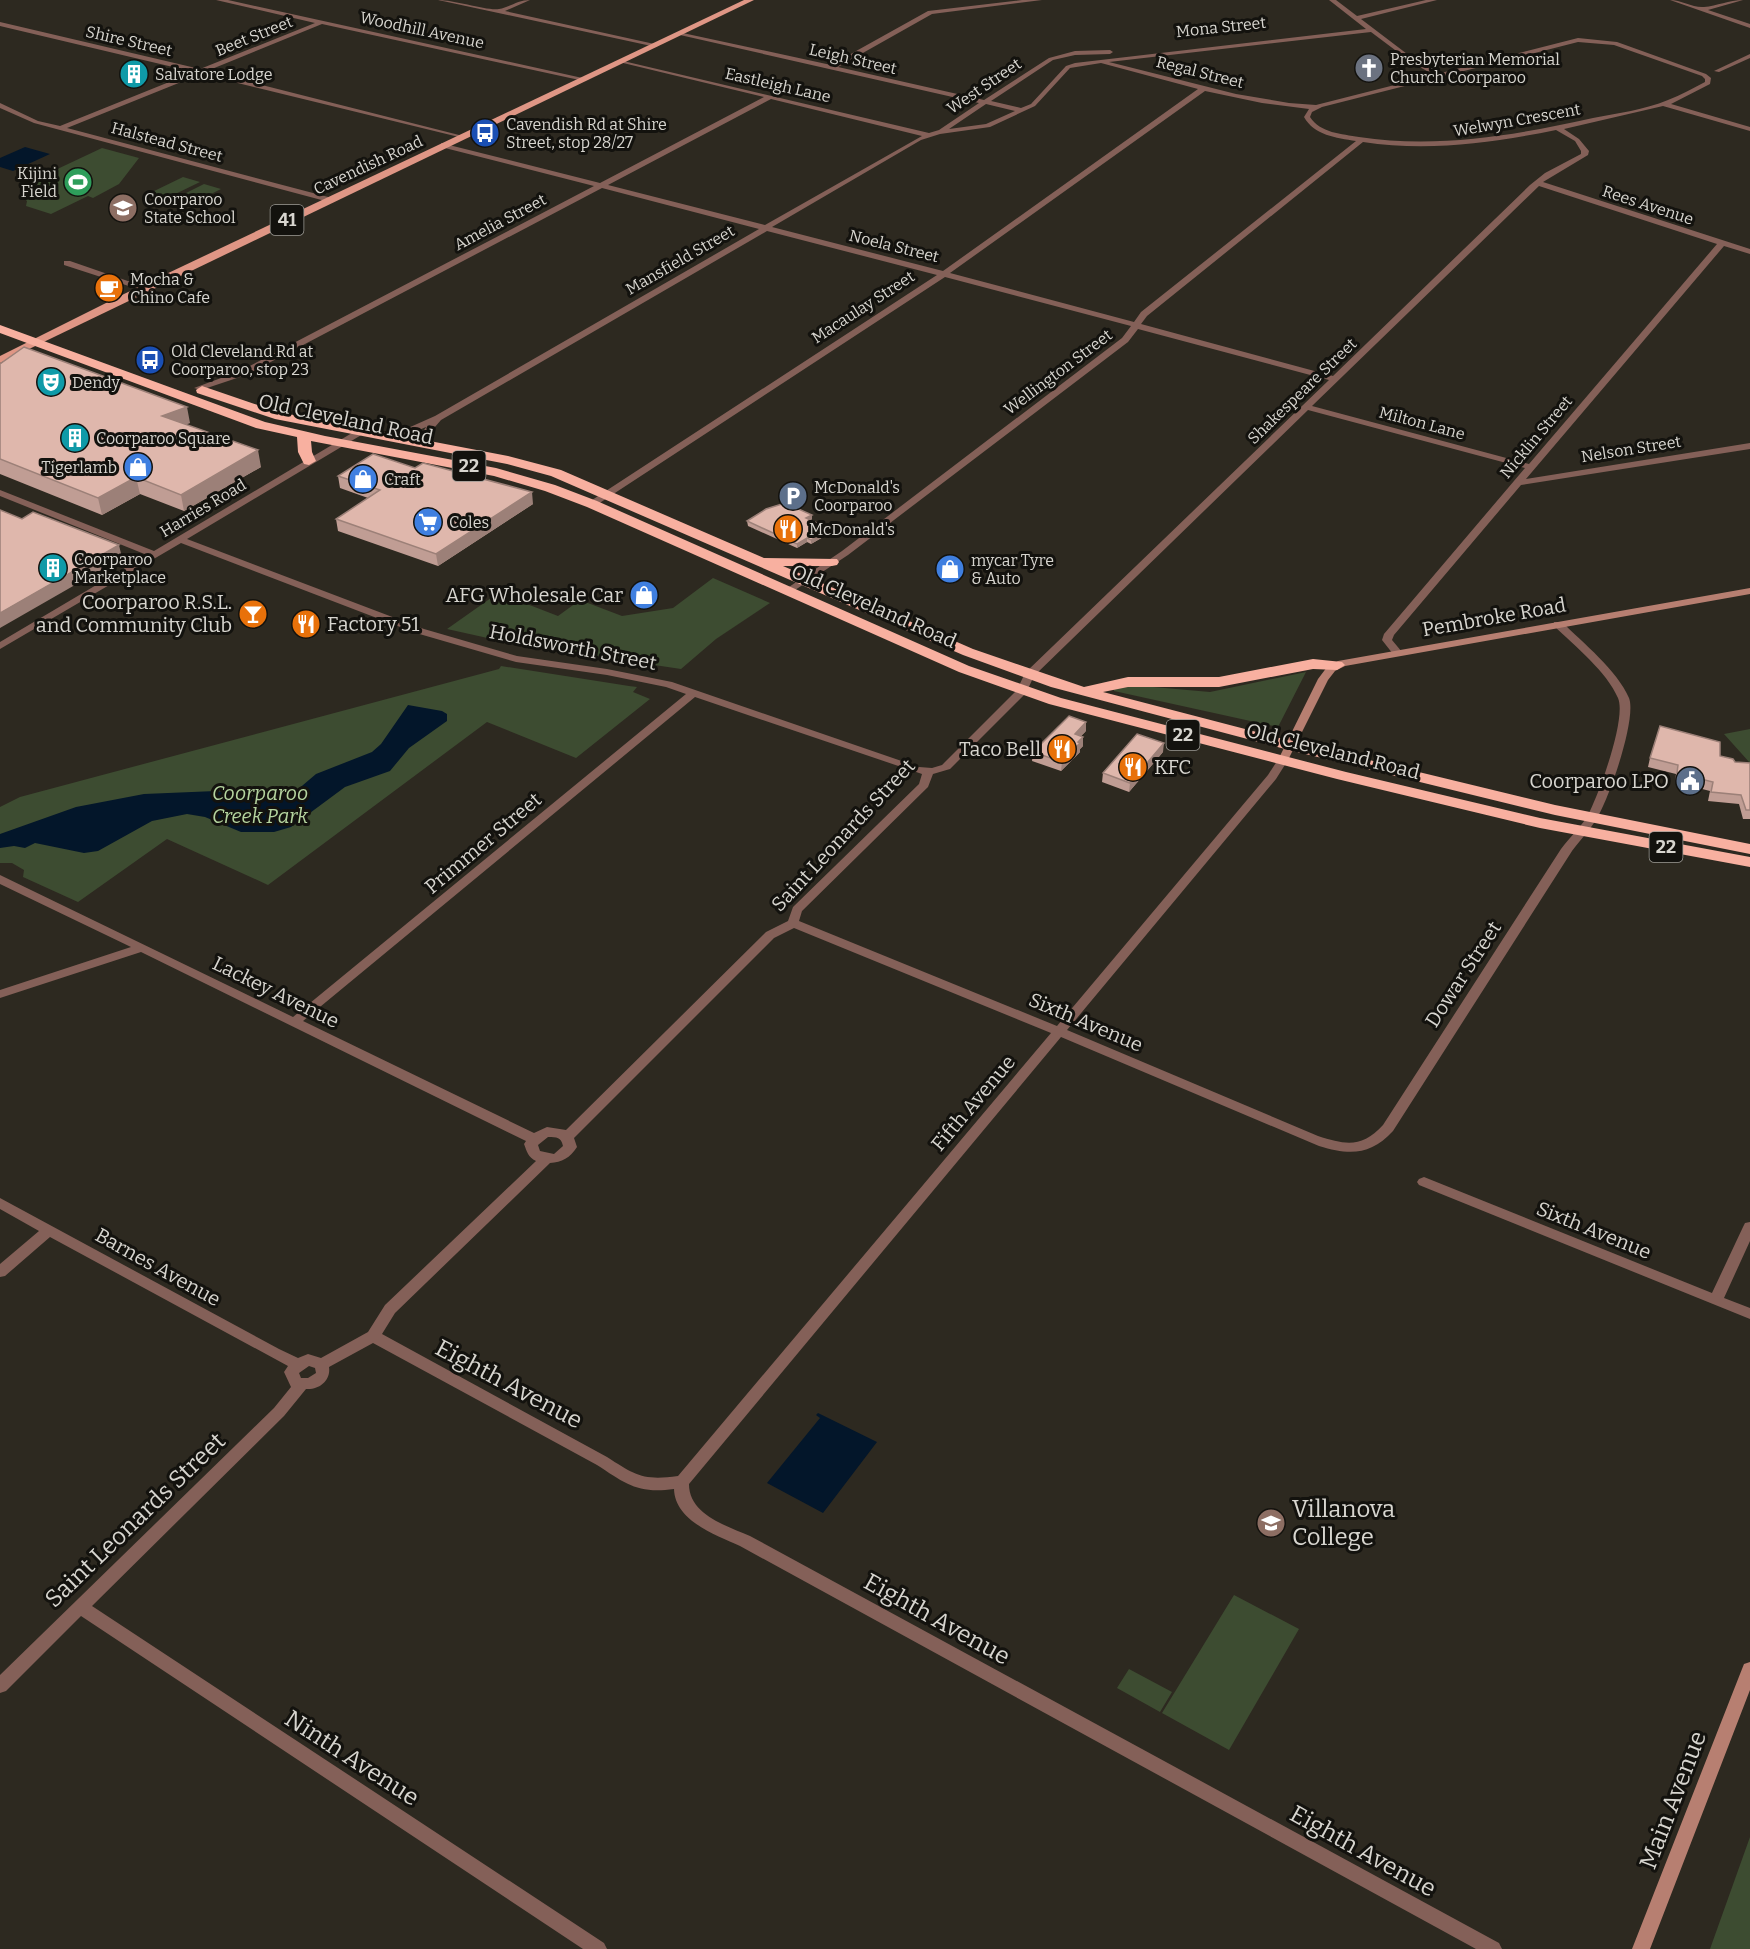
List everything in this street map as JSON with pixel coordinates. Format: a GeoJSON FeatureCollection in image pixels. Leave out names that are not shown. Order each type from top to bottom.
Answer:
{"type":"FeatureCollection","features":[{"type":"Feature","properties":{"kind":"highway","name":"Old Cleveland Road"},"geometry":{"type":"LineString","coordinates":[[0,318],[275,415],[540,469],[607,494],[968,652],[1029,675],[1287,753]]}},
{"type":"Feature","properties":{"kind":"highway","name":"Old Cleveland Road"},"geometry":{"type":"LineString","coordinates":[[0,329],[181,394],[243,419],[303,435],[496,472],[550,488],[592,504],[964,669],[1022,691],[1750,862]]}},
{"type":"Feature","properties":{"kind":"highway"},"geometry":{"type":"LineString","coordinates":[[303,435],[306,445],[305,452],[309,461]]}},
{"type":"Feature","properties":{"kind":"highway"},"geometry":{"type":"LineString","coordinates":[[765,563],[787,560],[832,562]]}},
{"type":"Feature","properties":{"kind":"highway"},"geometry":{"type":"LineString","coordinates":[[1083,692],[1118,683],[1204,684],[1313,664],[1337,664]]}},
{"type":"Feature","properties":{"kind":"highway","name":"Old Cleveland Road"},"geometry":{"type":"LineString","coordinates":[[1586,825],[1750,849]]}},
{"type":"Feature","properties":{"kind":"main road","name":"Cavendish Road"},"geometry":{"type":"LineString","coordinates":[[0,360],[144,288],[750,0]]}},
{"type":"Feature","properties":{"kind":"street","name":"Woodhill Avenue"},"geometry":{"type":"LineString","coordinates":[[219,0],[584,79]]}},
{"type":"Feature","properties":{"kind":"street"},"geometry":{"type":"LineString","coordinates":[[441,0],[656,45]]}},
{"type":"Feature","properties":{"kind":"street"},"geometry":{"type":"LineString","coordinates":[[498,12],[527,0]]}},
{"type":"Feature","properties":{"kind":"street"},"geometry":{"type":"LineString","coordinates":[[831,68],[930,12],[1039,0]]}},
{"type":"Feature","properties":{"kind":"street"},"geometry":{"type":"LineString","coordinates":[[1332,0],[1413,61],[1440,75]]}},
{"type":"Feature","properties":{"kind":"street"},"geometry":{"type":"LineString","coordinates":[[1356,18],[1434,0]]}},
{"type":"Feature","properties":{"kind":"street"},"geometry":{"type":"LineString","coordinates":[[1673,0],[1750,26]]}},
{"type":"Feature","properties":{"kind":"street"},"geometry":{"type":"LineString","coordinates":[[1688,0],[1750,21]]}},
{"type":"Feature","properties":{"kind":"street"},"geometry":{"type":"LineString","coordinates":[[1702,10],[1740,0]]}},
{"type":"Feature","properties":{"kind":"street","name":"Beet Street"},"geometry":{"type":"LineString","coordinates":[[62,128],[322,22]]}},
{"type":"Feature","properties":{"kind":"street","name":"Shire Street"},"geometry":{"type":"LineString","coordinates":[[0,24],[461,137]]}},
{"type":"Feature","properties":{"kind":"street","name":"Mona Street"},"geometry":{"type":"LineString","coordinates":[[1079,53],[1369,28]]}},
{"type":"Feature","properties":{"kind":"street","name":"Mona Street"},"geometry":{"type":"LineString","coordinates":[[1096,61],[1369,28]]}},
{"type":"Feature","properties":{"kind":"street","name":"Leigh Street"},"geometry":{"type":"LineString","coordinates":[[680,33],[1021,110]]}},
{"type":"Feature","properties":{"kind":"street","name":"Regal Street"},"geometry":{"type":"LineString","coordinates":[[1079,53],[1096,61],[1204,88],[1286,105],[1317,107],[1568,42],[1594,39],[1704,75],[1709,80]]}},
{"type":"Feature","properties":{"kind":"street","name":"West Street"},"geometry":{"type":"LineString","coordinates":[[939,132],[1046,62],[1079,53]]}},
{"type":"Feature","properties":{"kind":"street"},"geometry":{"type":"LineString","coordinates":[[1718,71],[1750,56]]}},
{"type":"Feature","properties":{"kind":"street","name":"Eastleigh Lane"},"geometry":{"type":"LineString","coordinates":[[621,61],[928,135]]}},
{"type":"Feature","properties":{"kind":"street","name":"West Street"},"geometry":{"type":"LineString","coordinates":[[939,132],[988,126],[1036,103],[1068,67],[1096,61]]}},
{"type":"Feature","properties":{"kind":"street","name":"Welwyn Crescent"},"geometry":{"type":"LineString","coordinates":[[1317,107],[1307,114],[1308,120],[1313,126],[1328,133],[1401,145],[1451,146],[1664,104],[1702,88],[1709,80]]}},
{"type":"Feature","properties":{"kind":"street","name":"Macaulay Street"},"geometry":{"type":"LineString","coordinates":[[592,504],[942,274],[1204,88]]}},
{"type":"Feature","properties":{"kind":"street","name":"Amelia Street"},"geometry":{"type":"LineString","coordinates":[[198,388],[243,372],[770,97]]}},
{"type":"Feature","properties":{"kind":"street"},"geometry":{"type":"LineString","coordinates":[[1664,104],[1750,129]]}},
{"type":"Feature","properties":{"kind":"street","name":"Halstead Street"},"geometry":{"type":"LineString","coordinates":[[0,105],[36,122],[329,200]]}},
{"type":"Feature","properties":{"kind":"street","name":"Shakespeare Street"},"geometry":{"type":"LineString","coordinates":[[1022,691],[1029,675],[1538,183],[1585,153],[1577,140],[1556,127]]}},
{"type":"Feature","properties":{"kind":"street","name":"Mansfield Street"},"geometry":{"type":"LineString","coordinates":[[393,438],[438,418],[911,143],[939,132]]}},
{"type":"Feature","properties":{"kind":"street","name":"Wellington Street"},"geometry":{"type":"LineString","coordinates":[[789,591],[832,562],[1125,340],[1144,314],[1361,140]]}},
{"type":"Feature","properties":{"kind":"street","name":"Noela Street"},"geometry":{"type":"LineString","coordinates":[[444,145],[1335,379]]}},
{"type":"Feature","properties":{"kind":"street","name":"Rees Avenue"},"geometry":{"type":"LineString","coordinates":[[1538,183],[1750,252]]}},
{"type":"Feature","properties":{"kind":"street","name":"Nicklin Street"},"geometry":{"type":"LineString","coordinates":[[1397,652],[1387,640],[1389,634],[1722,243]]}},
{"type":"Feature","properties":{"kind":"street"},"geometry":{"type":"LineString","coordinates":[[67,263],[144,288]]}},
{"type":"Feature","properties":{"kind":"street","name":"Amelia Street"},"geometry":{"type":"LineString","coordinates":[[219,396],[243,372]]}},
{"type":"Feature","properties":{"kind":"street","name":"Milton Lane"},"geometry":{"type":"LineString","coordinates":[[1307,407],[1530,467]]}},
{"type":"Feature","properties":{"kind":"street","name":"Mansfield Street"},"geometry":{"type":"LineString","coordinates":[[420,443],[424,434],[438,418]]}},
{"type":"Feature","properties":{"kind":"street","name":"Harries Road"},"geometry":{"type":"LineString","coordinates":[[0,646],[360,432]]}},
{"type":"Feature","properties":{"kind":"street","name":"Nelson Street"},"geometry":{"type":"LineString","coordinates":[[1517,483],[1750,446]]}},
{"type":"Feature","properties":{"kind":"street"},"geometry":{"type":"LineString","coordinates":[[0,493],[154,554]]}},
{"type":"Feature","properties":{"kind":"street","name":"Holdsworth Street"},"geometry":{"type":"LineString","coordinates":[[180,539],[420,631],[516,659],[648,679],[694,692],[928,772]]}},
{"type":"Feature","properties":{"kind":"street","name":"Pembroke Road"},"geometry":{"type":"LineString","coordinates":[[1337,664],[1750,591]]}},
{"type":"Feature","properties":{"kind":"street","name":"Dowar Street"},"geometry":{"type":"LineString","coordinates":[[1365,1146],[1379,1140],[1388,1128],[1567,849],[1586,825],[1600,800],[1625,723],[1626,708],[1618,689],[1558,624]]}},
{"type":"Feature","properties":{"kind":"street"},"geometry":{"type":"LineString","coordinates":[[1287,753],[1320,684],[1337,664]]}},
{"type":"Feature","properties":{"kind":"street","name":"Saint Leonards Street"},"geometry":{"type":"LineString","coordinates":[[567,1137],[770,935],[793,923],[797,910],[924,785],[928,772],[946,767],[1022,691]]}},
{"type":"Feature","properties":{"kind":"street","name":"Primmer Street"},"geometry":{"type":"LineString","coordinates":[[294,1022],[694,692]]}},
{"type":"Feature","properties":{"kind":"street","name":"Fifth Avenue"},"geometry":{"type":"LineString","coordinates":[[682,1482],[1272,777],[1287,753]]}},
{"type":"Feature","properties":{"kind":"street","name":"Lackey Avenue"},"geometry":{"type":"LineString","coordinates":[[0,879],[534,1139]]}},
{"type":"Feature","properties":{"kind":"street","name":"Sixth Avenue"},"geometry":{"type":"LineString","coordinates":[[793,923],[1059,1031],[1313,1139],[1349,1148],[1365,1146]]}},
{"type":"Feature","properties":{"kind":"street"},"geometry":{"type":"LineString","coordinates":[[0,994],[141,948]]}},
{"type":"Feature","properties":{"kind":"street"},"geometry":{"type":"LineString","coordinates":[[547,1132],[561,1133],[567,1137],[570,1147],[567,1152],[554,1159],[546,1159],[534,1154],[531,1144],[534,1139],[547,1132]]}},
{"type":"Feature","properties":{"kind":"street"},"geometry":{"type":"LineString","coordinates":[[322,1364],[373,1336],[390,1309],[546,1159]]}},
{"type":"Feature","properties":{"kind":"street","name":"Sixth Avenue"},"geometry":{"type":"LineString","coordinates":[[1424,1182],[1750,1314]]}},
{"type":"Feature","properties":{"kind":"street","name":"Barnes Avenue"},"geometry":{"type":"LineString","coordinates":[[0,1203],[298,1364]]}},
{"type":"Feature","properties":{"kind":"street"},"geometry":{"type":"LineString","coordinates":[[1715,1300],[1750,1227]]}},
{"type":"Feature","properties":{"kind":"street"},"geometry":{"type":"LineString","coordinates":[[0,1272],[49,1230]]}},
{"type":"Feature","properties":{"kind":"street","name":"Eighth Avenue"},"geometry":{"type":"LineString","coordinates":[[373,1336],[602,1461],[634,1482],[660,1485],[682,1482],[680,1490],[683,1500],[707,1523],[745,1541],[1493,1949]]}},
{"type":"Feature","properties":{"kind":"street"},"geometry":{"type":"LineString","coordinates":[[313,1359],[322,1364],[324,1371],[321,1379],[311,1384],[296,1383],[291,1376],[294,1367],[298,1364],[313,1359]]}},
{"type":"Feature","properties":{"kind":"street","name":"Saint Leonards Street"},"geometry":{"type":"LineString","coordinates":[[0,1686],[279,1412],[301,1385]]}},
{"type":"Feature","properties":{"kind":"street","name":"Ninth Avenue"},"geometry":{"type":"LineString","coordinates":[[80,1607],[598,1949]]}},
{"type":"Feature","properties":{"kind":"street","name":"Main Avenue"},"geometry":{"type":"LineString","coordinates":[[1641,1949],[1750,1669]]}},
{"type":"Feature","properties":{"kind":"green space","name":"Kijini Field"},"geometry":{"type":"Polygon","coordinates":[[[102,148],[139,158],[119,184],[93,198],[88,196],[51,214],[26,206],[27,201],[20,195],[39,187],[34,180],[102,148]]]}},
{"type":"Feature","properties":{"kind":"green space"},"geometry":{"type":"Polygon","coordinates":[[[183,177],[200,182],[165,199],[148,194],[183,177]]]}},
{"type":"Feature","properties":{"kind":"green space"},"geometry":{"type":"Polygon","coordinates":[[[204,184],[221,189],[187,206],[170,201],[204,184]]]}},
{"type":"Feature","properties":{"kind":"green space"},"geometry":{"type":"Polygon","coordinates":[[[713,578],[770,603],[716,639],[681,669],[514,644],[447,629],[498,593],[558,616],[580,600],[622,616],[673,608],[713,578]]]}},
{"type":"Feature","properties":{"kind":"green space","name":"Coorparoo Creek Park"},"geometry":{"type":"Polygon","coordinates":[[[501,666],[637,687],[633,692],[650,699],[576,758],[487,722],[268,885],[167,839],[78,902],[23,877],[24,870],[12,863],[0,863],[0,807],[20,797],[499,669],[501,666]]]}},
{"type":"Feature","properties":{"kind":"green space"},"geometry":{"type":"Polygon","coordinates":[[[1306,672],[1278,727],[1114,691],[1114,688],[1142,686],[1210,692],[1306,672]]]}},
{"type":"Feature","properties":{"kind":"green space"},"geometry":{"type":"Polygon","coordinates":[[[1750,729],[1750,763],[1724,734],[1750,729]]]}},
{"type":"Feature","properties":{"kind":"green space"},"geometry":{"type":"Polygon","coordinates":[[[1234,1595],[1299,1629],[1229,1750],[1162,1713],[1234,1595]]]}},
{"type":"Feature","properties":{"kind":"green space"},"geometry":{"type":"Polygon","coordinates":[[[1129,1669],[1172,1692],[1160,1712],[1117,1688],[1129,1669]]]}},
{"type":"Feature","properties":{"kind":"green space"},"geometry":{"type":"Polygon","coordinates":[[[1750,1837],[1750,1949],[1710,1949],[1750,1837]]]}},
{"type":"Feature","properties":{"kind":"water"},"geometry":{"type":"Polygon","coordinates":[[[25,147],[50,154],[13,171],[0,167],[0,158],[25,147]]]}},
{"type":"Feature","properties":{"kind":"water"},"geometry":{"type":"Polygon","coordinates":[[[408,705],[442,711],[447,714],[447,721],[409,748],[390,771],[345,787],[291,827],[274,832],[241,832],[205,817],[187,814],[152,821],[98,851],[84,853],[35,843],[25,848],[14,846],[0,848],[0,834],[76,807],[144,794],[216,791],[268,799],[282,796],[296,791],[316,774],[372,752],[381,744],[408,705]]]}},
{"type":"Feature","properties":{"kind":"water"},"geometry":{"type":"Polygon","coordinates":[[[818,1413],[877,1442],[823,1513],[767,1483],[820,1418],[816,1415],[818,1413]]]}},
{"type":"Feature","properties":{"kind":"building","name":"Coorparoo Square"},"geometry":{"type":"Polygon","coordinates":[[[24,347],[187,407],[162,416],[258,450],[181,495],[136,477],[98,498],[0,459],[0,364],[24,347]]]}},
{"type":"Feature","properties":{"kind":"building","name":"Coles"},"geometry":{"type":"Polygon","coordinates":[[[373,454],[415,468],[423,463],[532,492],[436,554],[336,519],[380,490],[338,476],[373,454]]]}},
{"type":"Feature","properties":{"kind":"building","name":"McDonald's"},"geometry":{"type":"Polygon","coordinates":[[[785,503],[812,515],[806,518],[830,529],[811,540],[807,538],[797,544],[747,521],[766,509],[785,503]]]}},
{"type":"Feature","properties":{"kind":"building","name":"Coorparoo Marketplace"},"geometry":{"type":"Polygon","coordinates":[[[0,510],[22,519],[33,512],[119,545],[0,613],[0,510]]]}},
{"type":"Feature","properties":{"kind":"building"},"geometry":{"type":"Polygon","coordinates":[[[1069,716],[1086,722],[1075,734],[1083,737],[1078,742],[1080,743],[1062,762],[1033,752],[1069,716]]]}},
{"type":"Feature","properties":{"kind":"building"},"geometry":{"type":"Polygon","coordinates":[[[1660,726],[1720,742],[1720,756],[1733,759],[1735,762],[1750,763],[1750,810],[1746,810],[1741,795],[1711,792],[1713,782],[1677,773],[1678,765],[1650,758],[1660,726]]]}},
{"type":"Feature","properties":{"kind":"building","name":"KFC"},"geometry":{"type":"Polygon","coordinates":[[[1137,734],[1164,743],[1130,783],[1103,773],[1137,734]]]}},
{"type":"Feature","properties":{"kind":"place","name":"Presbyterian Memorial Church Coorparoo"},"geometry":{"type":"Point","coordinates":[1369,68]}},
{"type":"Feature","properties":{"kind":"place","name":"Salvatore Lodge"},"geometry":{"type":"Point","coordinates":[134,74]}},
{"type":"Feature","properties":{"kind":"place","name":"Cavendish Rd at Shire Street, stop 28/27"},"geometry":{"type":"Point","coordinates":[485,133]}},
{"type":"Feature","properties":{"kind":"place","name":"Kijini Field"},"geometry":{"type":"Point","coordinates":[78,182]}},
{"type":"Feature","properties":{"kind":"place","name":"Coorparoo State School"},"geometry":{"type":"Point","coordinates":[123,208]}},
{"type":"Feature","properties":{"kind":"place","name":"Mocha & Chino Cafe"},"geometry":{"type":"Point","coordinates":[109,288]}},
{"type":"Feature","properties":{"kind":"place","name":"Old Cleveland Rd at Coorparoo, stop 23"},"geometry":{"type":"Point","coordinates":[150,360]}},
{"type":"Feature","properties":{"kind":"place","name":"Dendy"},"geometry":{"type":"Point","coordinates":[51,382]}},
{"type":"Feature","properties":{"kind":"place","name":"Coorparoo Square"},"geometry":{"type":"Point","coordinates":[75,438]}},
{"type":"Feature","properties":{"kind":"place","name":"Tigerlamb"},"geometry":{"type":"Point","coordinates":[138,467]}},
{"type":"Feature","properties":{"kind":"place","name":"Craft"},"geometry":{"type":"Point","coordinates":[363,479]}},
{"type":"Feature","properties":{"kind":"place","name":"McDonald's Coorparoo"},"geometry":{"type":"Point","coordinates":[793,496]}},
{"type":"Feature","properties":{"kind":"place","name":"Coles"},"geometry":{"type":"Point","coordinates":[428,522]}},
{"type":"Feature","properties":{"kind":"place","name":"McDonald's"},"geometry":{"type":"Point","coordinates":[788,529]}},
{"type":"Feature","properties":{"kind":"place","name":"Coorparoo Marketplace"},"geometry":{"type":"Point","coordinates":[53,568]}},
{"type":"Feature","properties":{"kind":"place","name":"mycar Tyre & Auto"},"geometry":{"type":"Point","coordinates":[950,569]}},
{"type":"Feature","properties":{"kind":"place","name":"AFG Wholesale Car"},"geometry":{"type":"Point","coordinates":[644,595]}},
{"type":"Feature","properties":{"kind":"place","name":"Coorparoo R.S.L. and Community Club"},"geometry":{"type":"Point","coordinates":[253,614]}},
{"type":"Feature","properties":{"kind":"place","name":"Factory 51"},"geometry":{"type":"Point","coordinates":[306,624]}},
{"type":"Feature","properties":{"kind":"place","name":"Taco Bell"},"geometry":{"type":"Point","coordinates":[1062,749]}},
{"type":"Feature","properties":{"kind":"place","name":"KFC"},"geometry":{"type":"Point","coordinates":[1133,767]}},
{"type":"Feature","properties":{"kind":"place","name":"Coorparoo LPO"},"geometry":{"type":"Point","coordinates":[1690,781]}},
{"type":"Feature","properties":{"kind":"place","name":"Villanova College"},"geometry":{"type":"Point","coordinates":[1271,1523]}}]}
